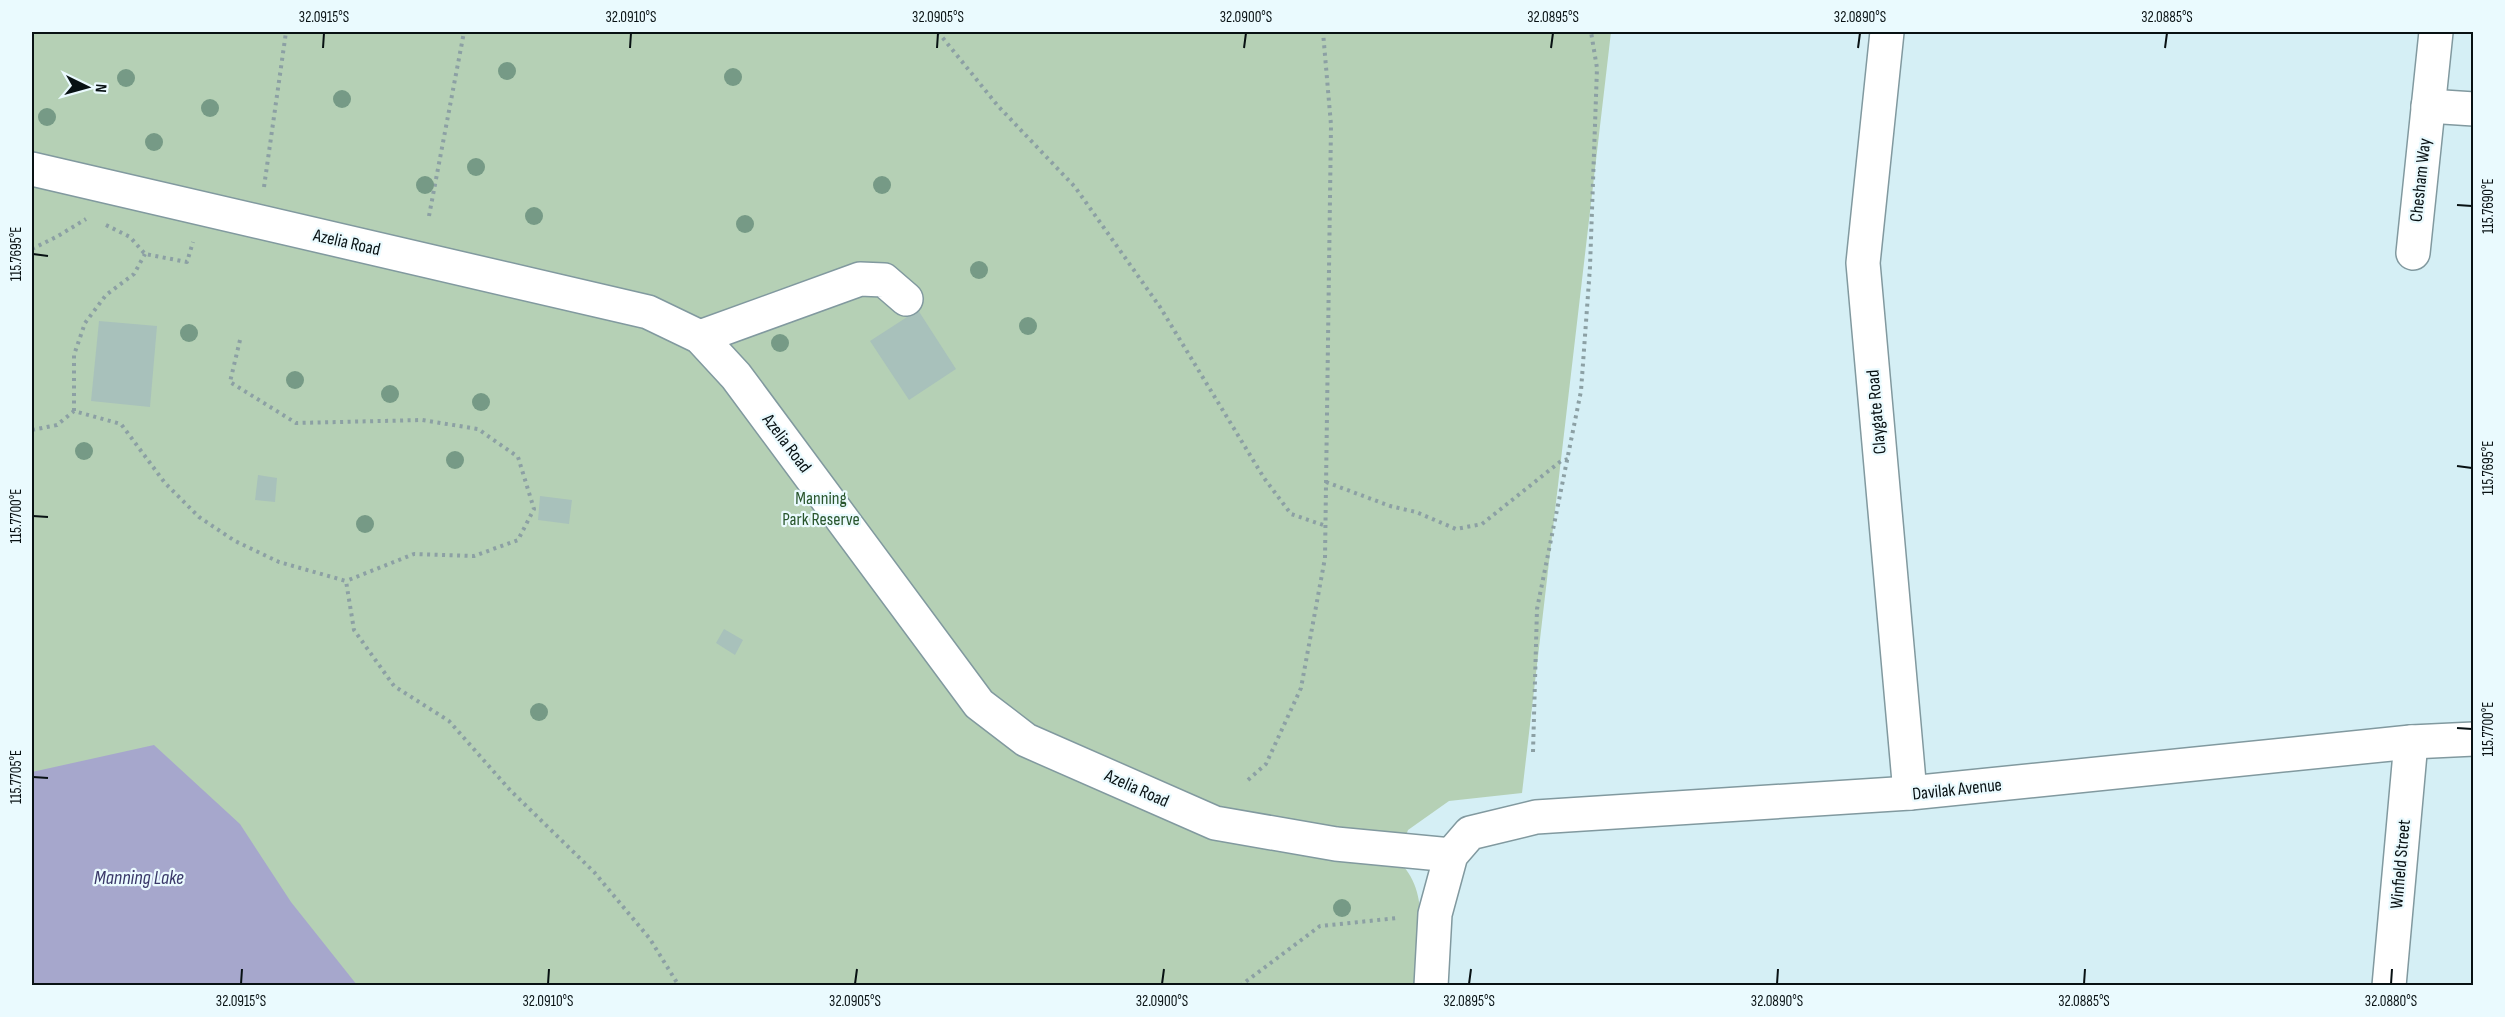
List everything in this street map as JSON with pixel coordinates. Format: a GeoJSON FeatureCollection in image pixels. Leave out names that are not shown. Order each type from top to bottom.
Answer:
{"type":"FeatureCollection","features":[{"type":"Feature","properties":{"kind":"street","name":"Claygate Road"},"geometry":{"type":"LineString","coordinates":[[1887,32],[1863,263],[1911,794]]}},
{"type":"Feature","properties":{"kind":"street","name":"Chesham Way"},"geometry":{"type":"LineString","coordinates":[[2413,253],[2436,32]]}},
{"type":"Feature","properties":{"kind":"street"},"geometry":{"type":"LineString","coordinates":[[2428,106],[2474,110]]}},
{"type":"Feature","properties":{"kind":"street","name":"Azelia Road"},"geometry":{"type":"LineString","coordinates":[[32,169],[648,312],[700,337],[736,376],[979,704],[1026,740],[1215,822],[1336,844],[1451,855]]}},
{"type":"Feature","properties":{"kind":"street"},"geometry":{"type":"LineString","coordinates":[[700,337],[861,279],[884,280],[906,299]]}},
{"type":"Feature","properties":{"kind":"street","name":"Davilak Avenue"},"geometry":{"type":"LineString","coordinates":[[1451,855],[1470,833],[1536,817],[1911,794],[2411,742],[2474,740]]}},
{"type":"Feature","properties":{"kind":"street","name":"Winfield Street"},"geometry":{"type":"LineString","coordinates":[[2389,986],[2411,742]]}},
{"type":"Feature","properties":{"kind":"street"},"geometry":{"type":"LineString","coordinates":[[1431,986],[1435,914],[1451,855]]}},
{"type":"Feature","properties":{"kind":"path"},"geometry":{"type":"LineString","coordinates":[[258,221],[286,32]]}},
{"type":"Feature","properties":{"kind":"path"},"geometry":{"type":"LineString","coordinates":[[429,216],[464,32]]}},
{"type":"Feature","properties":{"kind":"path"},"geometry":{"type":"LineString","coordinates":[[938,32],[998,106],[1075,187],[1160,308],[1264,478],[1291,514],[1326,526]]}},
{"type":"Feature","properties":{"kind":"path"},"geometry":{"type":"LineString","coordinates":[[1248,780],[1266,764],[1301,688],[1325,558],[1332,125],[1323,32]]}},
{"type":"Feature","properties":{"kind":"path"},"geometry":{"type":"LineString","coordinates":[[1533,752],[1537,609],[1581,391],[1590,267],[1598,68],[1591,32]]}},
{"type":"Feature","properties":{"kind":"path"},"geometry":{"type":"LineString","coordinates":[[32,249],[89,217]]}},
{"type":"Feature","properties":{"kind":"path"},"geometry":{"type":"LineString","coordinates":[[99,222],[130,237],[145,254],[187,262]]}},
{"type":"Feature","properties":{"kind":"path"},"geometry":{"type":"LineString","coordinates":[[74,411],[74,355],[85,323],[106,295],[134,274],[145,254]]}},
{"type":"Feature","properties":{"kind":"path"},"geometry":{"type":"LineString","coordinates":[[74,411],[121,424],[165,483],[199,517],[235,541],[279,562],[346,581],[414,554],[474,556],[518,540],[534,509],[518,457],[478,429],[422,420],[296,423],[230,382],[240,340]]}},
{"type":"Feature","properties":{"kind":"path"},"geometry":{"type":"LineString","coordinates":[[32,430],[57,425],[74,411]]}},
{"type":"Feature","properties":{"kind":"path"},"geometry":{"type":"LineString","coordinates":[[1326,482],[1390,506],[1416,512],[1456,529],[1482,524],[1545,474],[1568,459]]}},
{"type":"Feature","properties":{"kind":"path"},"geometry":{"type":"LineString","coordinates":[[346,581],[354,630],[394,686],[449,721],[510,790],[594,872],[650,939],[680,986]]}},
{"type":"Feature","properties":{"kind":"path"},"geometry":{"type":"LineString","coordinates":[[1240,986],[1320,926],[1435,914]]}},
{"type":"Feature","properties":{"kind":"green space","name":"Manning Park Reserve"},"geometry":{"type":"Polygon","coordinates":[[[32,32],[1611,32],[1522,793],[1449,801],[1408,830],[1397,860],[1408,873],[1419,903],[1420,936],[1414,985],[32,985],[32,32]]]}},
{"type":"Feature","properties":{"kind":"water","name":"Manning Lake"},"geometry":{"type":"Polygon","coordinates":[[[154,745],[240,824],[291,902],[357,985],[32,985],[32,772],[154,745]]]}},
{"type":"Feature","properties":{"kind":"building"},"geometry":{"type":"Polygon","coordinates":[[[918,310],[956,369],[909,400],[870,341],[918,310]]]}},
{"type":"Feature","properties":{"kind":"building"},"geometry":{"type":"Polygon","coordinates":[[[99,321],[157,326],[150,407],[91,401],[99,321]]]}},
{"type":"Feature","properties":{"kind":"building"},"geometry":{"type":"Polygon","coordinates":[[[258,475],[277,478],[275,502],[255,500],[258,475]]]}},
{"type":"Feature","properties":{"kind":"building"},"geometry":{"type":"Polygon","coordinates":[[[540,496],[572,500],[569,524],[538,520],[540,496]]]}},
{"type":"Feature","properties":{"kind":"building"},"geometry":{"type":"Polygon","coordinates":[[[724,629],[743,640],[735,655],[716,643],[724,629]]]}}]}
